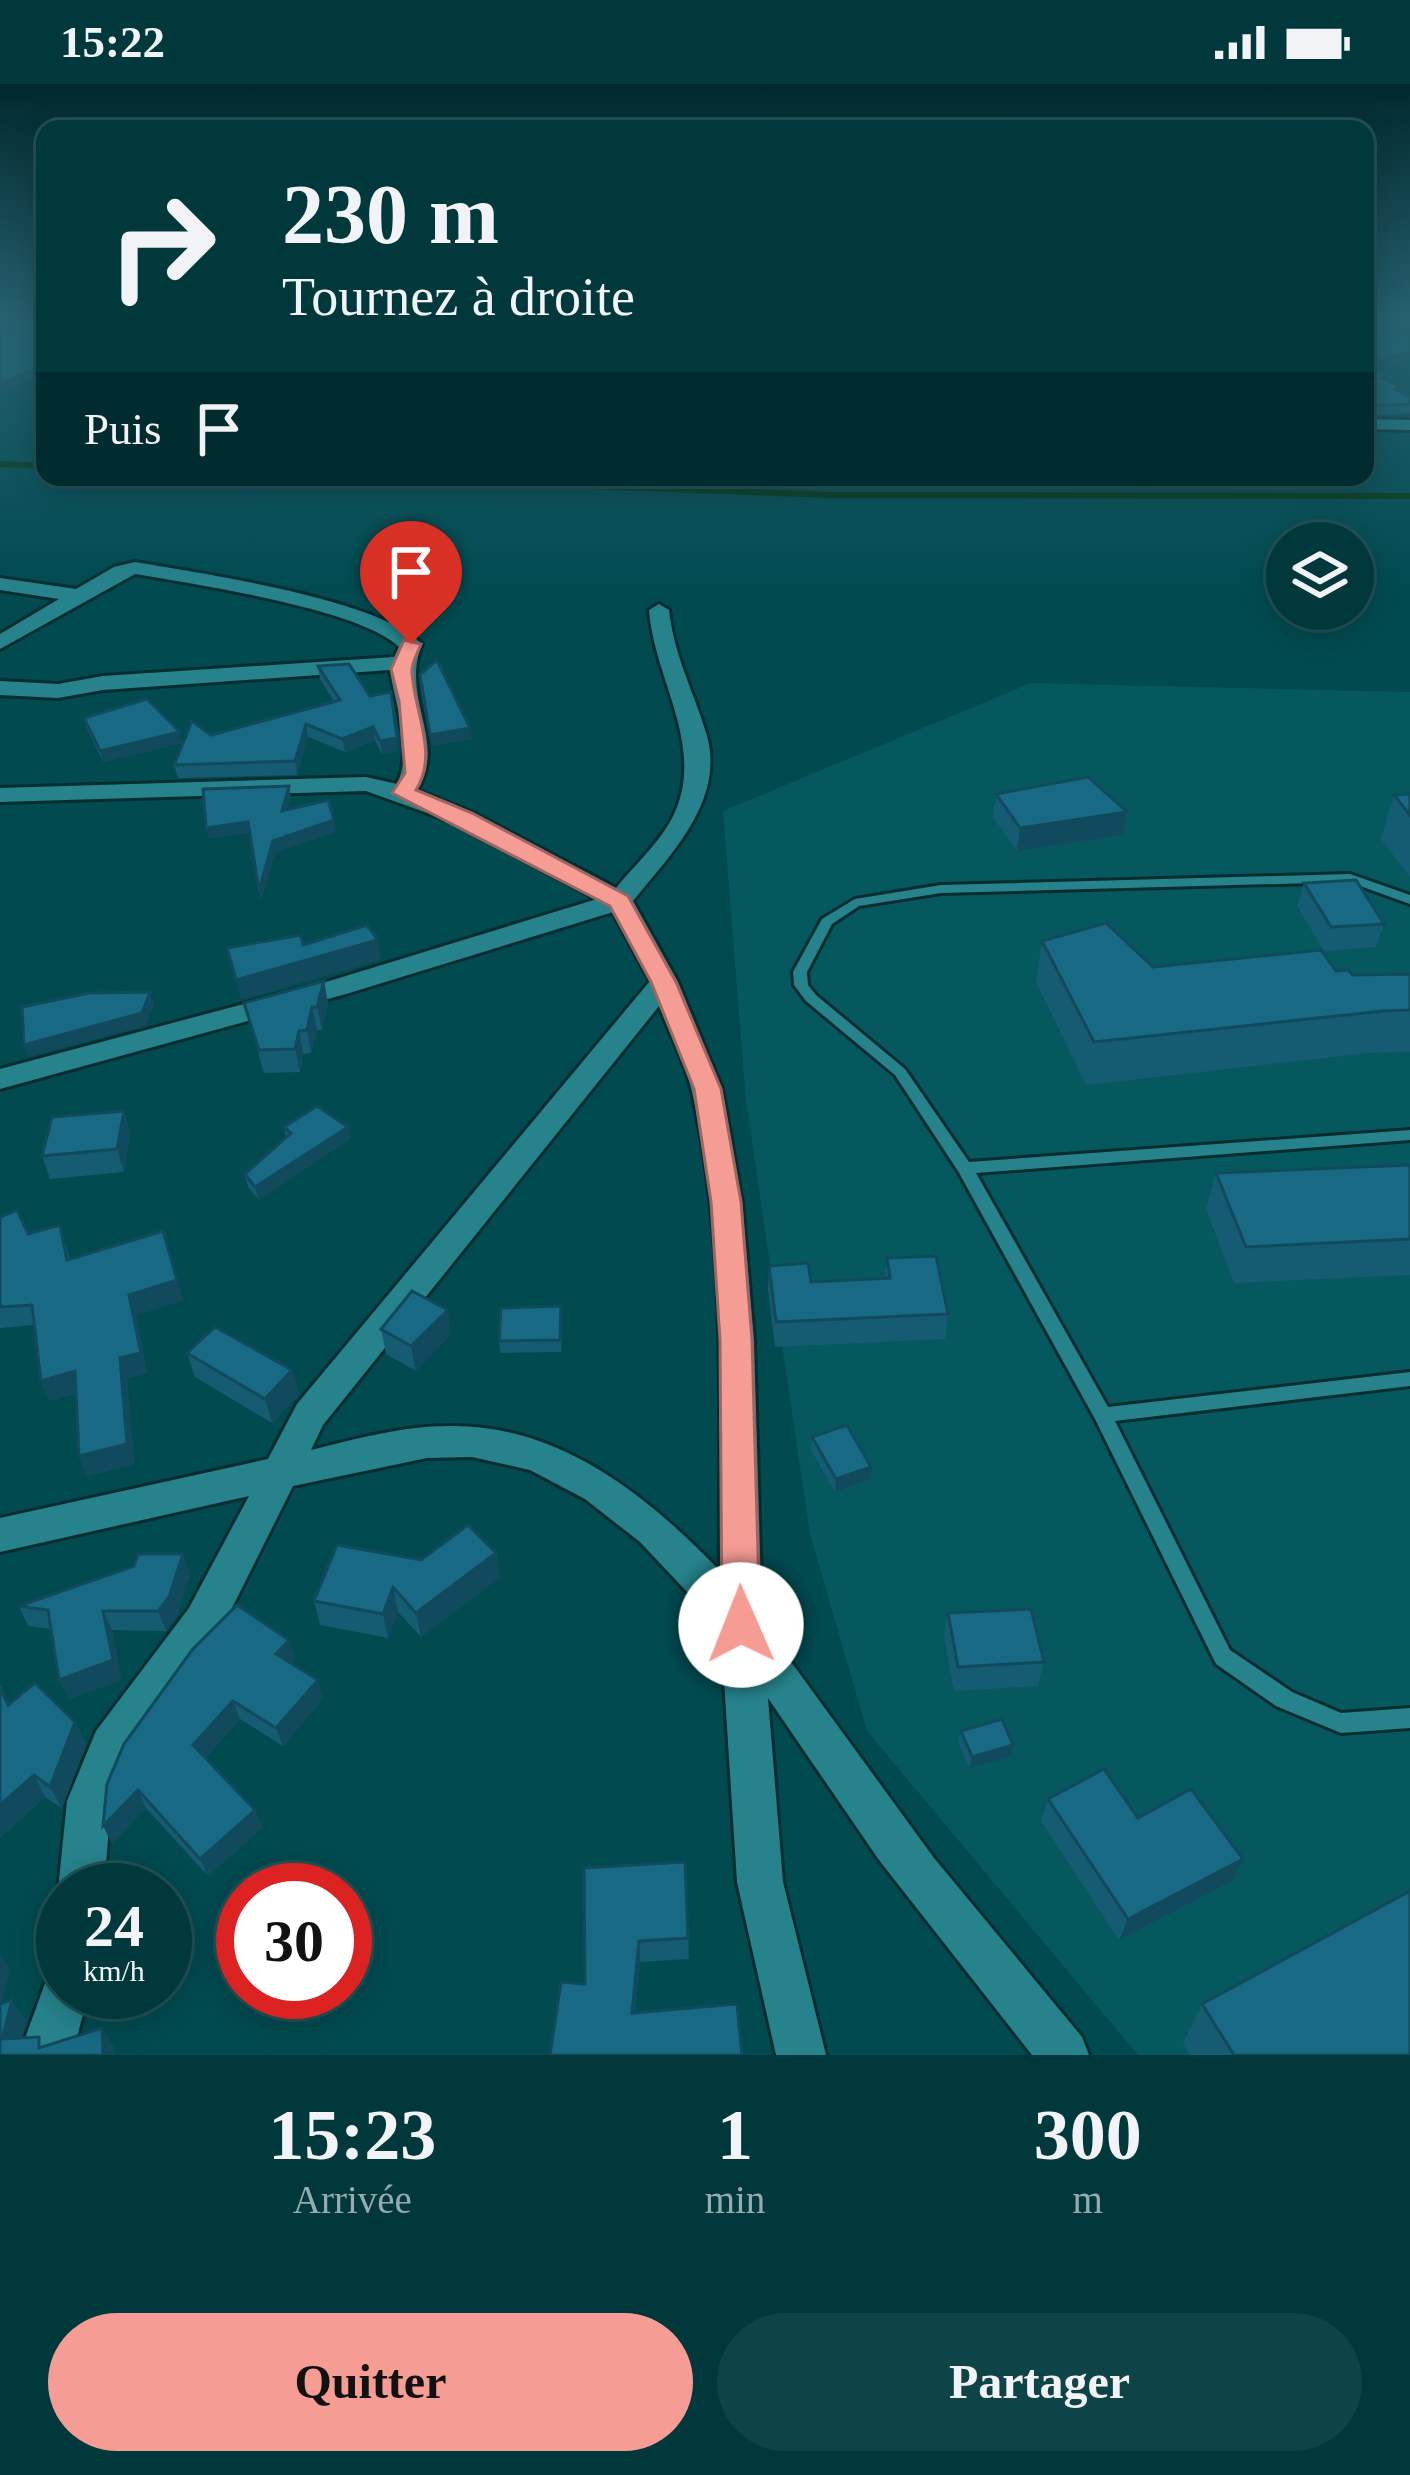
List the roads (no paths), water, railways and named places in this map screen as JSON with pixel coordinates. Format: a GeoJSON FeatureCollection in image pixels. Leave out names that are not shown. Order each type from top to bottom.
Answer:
{"type":"FeatureCollection","features":[{"type":"Feature","properties":{"kind":"street"},"geometry":{"type":"LineString","coordinates":[[1374,424],[1410,424]]}},
{"type":"Feature","properties":{"kind":"street"},"geometry":{"type":"LineString","coordinates":[[0,643],[128,568],[188,577],[379,624],[409,639],[410,650],[402,663],[416,773],[403,793]]}},
{"type":"Feature","properties":{"kind":"street"},"geometry":{"type":"LineString","coordinates":[[0,584],[80,596]]}},
{"type":"Feature","properties":{"kind":"street"},"geometry":{"type":"LineString","coordinates":[[0,1079],[336,988],[620,902],[683,822],[695,783],[697,741],[662,645],[659,610]]}},
{"type":"Feature","properties":{"kind":"street"},"geometry":{"type":"LineString","coordinates":[[0,688],[58,691],[103,683],[402,663]]}},
{"type":"Feature","properties":{"kind":"street"},"geometry":{"type":"LineString","coordinates":[[0,795],[366,784],[403,793],[464,818],[620,902],[664,982],[707,1089],[726,1202],[736,1340],[741,1625],[760,1882],[802,2055]]}},
{"type":"Feature","properties":{"kind":"street"},"geometry":{"type":"LineString","coordinates":[[83,1863],[88,1801],[112,1746],[204,1622],[276,1473],[332,1387],[664,982]]}},
{"type":"Feature","properties":{"kind":"street"},"geometry":{"type":"LineString","coordinates":[[0,1535],[402,1446],[471,1442],[528,1453],[596,1483],[660,1538],[741,1625],[874,1816],[1064,2055]]}},
{"type":"Feature","properties":{"kind":"street"},"geometry":{"type":"LineString","coordinates":[[44,2055],[59,2019]]}},
{"type":"Feature","properties":{"kind":"lane"},"geometry":{"type":"LineString","coordinates":[[1410,900],[1350,878],[941,890],[855,903],[840,911],[827,922],[800,972],[801,985],[900,1072],[965,1168],[1103,1415],[1223,1657],[1284,1699],[1341,1723],[1410,1718]]}},
{"type":"Feature","properties":{"kind":"lane"},"geometry":{"type":"LineString","coordinates":[[965,1168],[1410,1135]]}},
{"type":"Feature","properties":{"kind":"lane"},"geometry":{"type":"LineString","coordinates":[[1103,1415],[1410,1378]]}},
{"type":"Feature","properties":{"kind":"waterway"},"geometry":{"type":"LineString","coordinates":[[0,464],[36,466]]}},
{"type":"Feature","properties":{"kind":"waterway"},"geometry":{"type":"LineString","coordinates":[[589,486],[833,495],[1410,496]]}}]}
